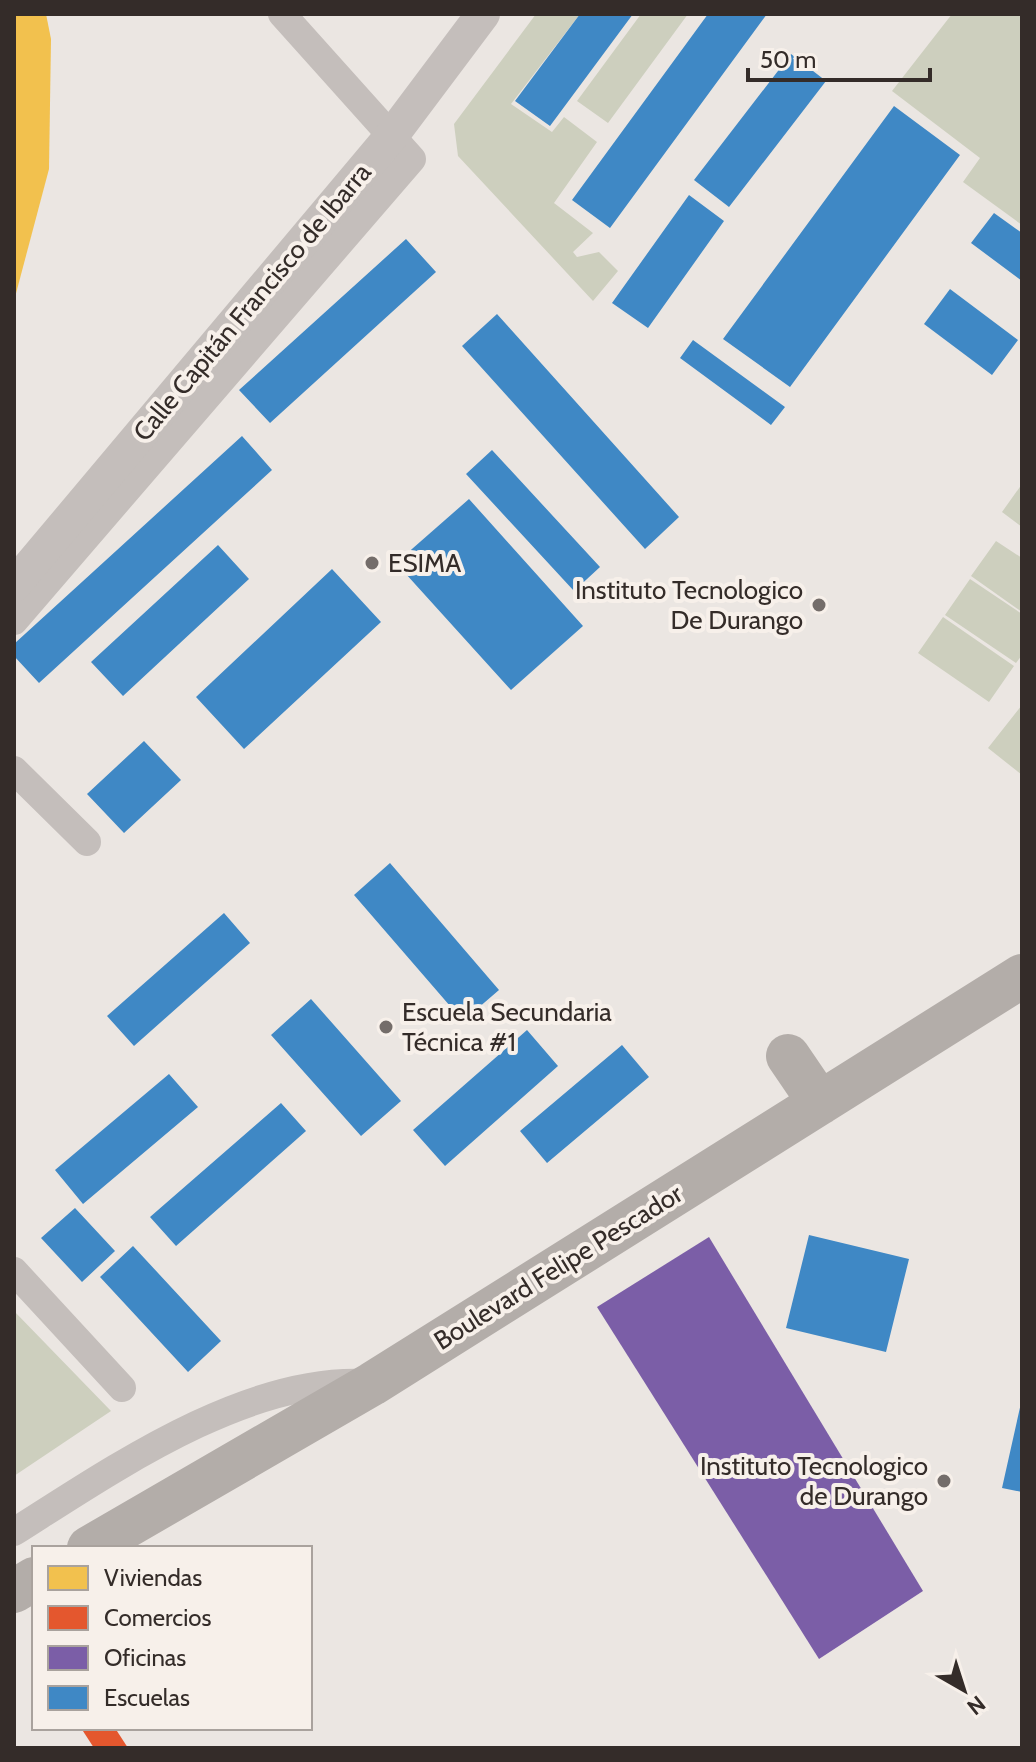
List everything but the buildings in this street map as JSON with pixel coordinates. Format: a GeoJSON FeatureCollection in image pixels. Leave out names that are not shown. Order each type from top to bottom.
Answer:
{"type":"FeatureCollection","features":[{"type":"Feature","properties":{"kind":"main road","name":"Boulevard Felipe Pescador"},"geometry":{"type":"LineString","coordinates":[[92,1546],[372,1384],[1022,976]]}},
{"type":"Feature","properties":{"kind":"main road"},"geometry":{"type":"LineString","coordinates":[[788,1056],[820,1103]]}},
{"type":"Feature","properties":{"kind":"main road"},"geometry":{"type":"LineString","coordinates":[[14,1591],[32,1580]]}},
{"type":"Feature","properties":{"kind":"street"},"geometry":{"type":"LineString","coordinates":[[14,621],[403,147],[282,14]]}},
{"type":"Feature","properties":{"kind":"street","name":"Calle Capitán Francisco de Ibarra"},"geometry":{"type":"LineString","coordinates":[[14,585],[403,147],[483,14]]}},
{"type":"Feature","properties":{"kind":"street"},"geometry":{"type":"LineString","coordinates":[[14,770],[87,842]]}},
{"type":"Feature","properties":{"kind":"street"},"geometry":{"type":"LineString","coordinates":[[14,1271],[122,1388]]}},
{"type":"Feature","properties":{"kind":"street"},"geometry":{"type":"LineString","coordinates":[[14,1532],[100,1478],[207,1422],[284,1394],[346,1382],[372,1384]]}},
{"type":"Feature","properties":{"kind":"green space"},"geometry":{"type":"Polygon","coordinates":[[[536,14],[580,14],[511,104],[552,132],[564,117],[597,142],[554,203],[593,233],[573,252],[577,257],[599,252],[618,271],[593,301],[458,156],[454,124],[536,14]]]}},
{"type":"Feature","properties":{"kind":"green space"},"geometry":{"type":"Polygon","coordinates":[[[641,14],[688,14],[608,123],[577,101],[641,14]]]}},
{"type":"Feature","properties":{"kind":"green space"},"geometry":{"type":"Polygon","coordinates":[[[952,14],[1022,14],[1022,225],[963,182],[980,158],[892,91],[952,14]]]}},
{"type":"Feature","properties":{"kind":"green space"},"geometry":{"type":"Polygon","coordinates":[[[1022,484],[1022,527],[1002,512],[1022,484]]]}},
{"type":"Feature","properties":{"kind":"green space"},"geometry":{"type":"Polygon","coordinates":[[[996,541],[1022,558],[1022,612],[971,576],[996,541]]]}},
{"type":"Feature","properties":{"kind":"green space"},"geometry":{"type":"Polygon","coordinates":[[[970,579],[1022,614],[1022,655],[1016,663],[945,615],[970,579]]]}},
{"type":"Feature","properties":{"kind":"green space"},"geometry":{"type":"Polygon","coordinates":[[[943,617],[1014,666],[989,702],[918,653],[943,617]]]}},
{"type":"Feature","properties":{"kind":"green space"},"geometry":{"type":"Polygon","coordinates":[[[1022,705],[1022,775],[988,748],[1022,705]]]}},
{"type":"Feature","properties":{"kind":"green space"},"geometry":{"type":"Polygon","coordinates":[[[14,1311],[111,1411],[14,1476],[14,1311]]]}},
{"type":"Feature","properties":{"kind":"place","name":"ESIMA"},"geometry":{"type":"Point","coordinates":[372,563]}},
{"type":"Feature","properties":{"kind":"place","name":"Instituto Tecnologico De Durango"},"geometry":{"type":"Point","coordinates":[819,605]}},
{"type":"Feature","properties":{"kind":"place","name":"Escuela Secundaria Técnica #1"},"geometry":{"type":"Point","coordinates":[386,1027]}},
{"type":"Feature","properties":{"kind":"place","name":"Instituto Tecnologico de Durango"},"geometry":{"type":"Point","coordinates":[944,1481]}}]}
